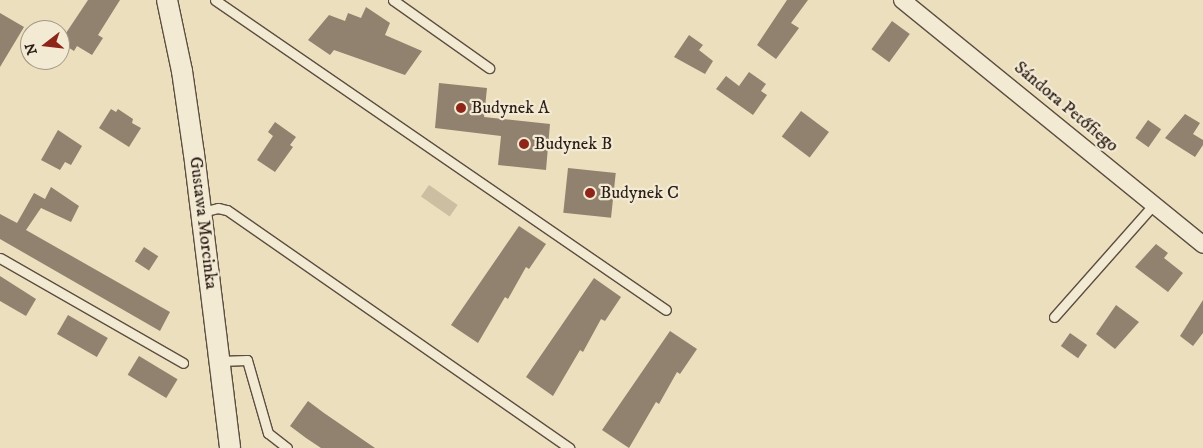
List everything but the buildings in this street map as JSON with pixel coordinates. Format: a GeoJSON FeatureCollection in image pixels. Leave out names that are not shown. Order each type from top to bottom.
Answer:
{"type":"FeatureCollection","features":[{"type":"Feature","properties":{"kind":"street","name":"Gustawa Morcinka"},"geometry":{"type":"LineString","coordinates":[[167,0],[182,71],[202,212],[230,448]]}},
{"type":"Feature","properties":{"kind":"street","name":"Sándora Petőfiego"},"geometry":{"type":"LineString","coordinates":[[902,0],[1203,245]]}},
{"type":"Feature","properties":{"kind":"lane"},"geometry":{"type":"LineString","coordinates":[[214,0],[666,310]]}},
{"type":"Feature","properties":{"kind":"lane"},"geometry":{"type":"LineString","coordinates":[[393,0],[490,68]]}},
{"type":"Feature","properties":{"kind":"lane"},"geometry":{"type":"LineString","coordinates":[[1054,317],[1153,205]]}},
{"type":"Feature","properties":{"kind":"lane"},"geometry":{"type":"LineString","coordinates":[[202,212],[218,208],[227,210],[570,448]]}},
{"type":"Feature","properties":{"kind":"lane"},"geometry":{"type":"LineString","coordinates":[[0,258],[183,363]]}},
{"type":"Feature","properties":{"kind":"lane"},"geometry":{"type":"LineString","coordinates":[[220,361],[247,360],[268,433],[287,448]]}},
{"type":"Feature","properties":{"kind":"shaded area"},"geometry":{"type":"Polygon","coordinates":[[[429,185],[458,205],[450,217],[421,196],[429,185]]]}},
{"type":"Feature","properties":{"kind":"place","name":"Budynek A"},"geometry":{"type":"Point","coordinates":[461,108]}},
{"type":"Feature","properties":{"kind":"place","name":"Budynek B"},"geometry":{"type":"Point","coordinates":[524,144]}},
{"type":"Feature","properties":{"kind":"place","name":"Budynek C"},"geometry":{"type":"Point","coordinates":[590,193]}}]}
